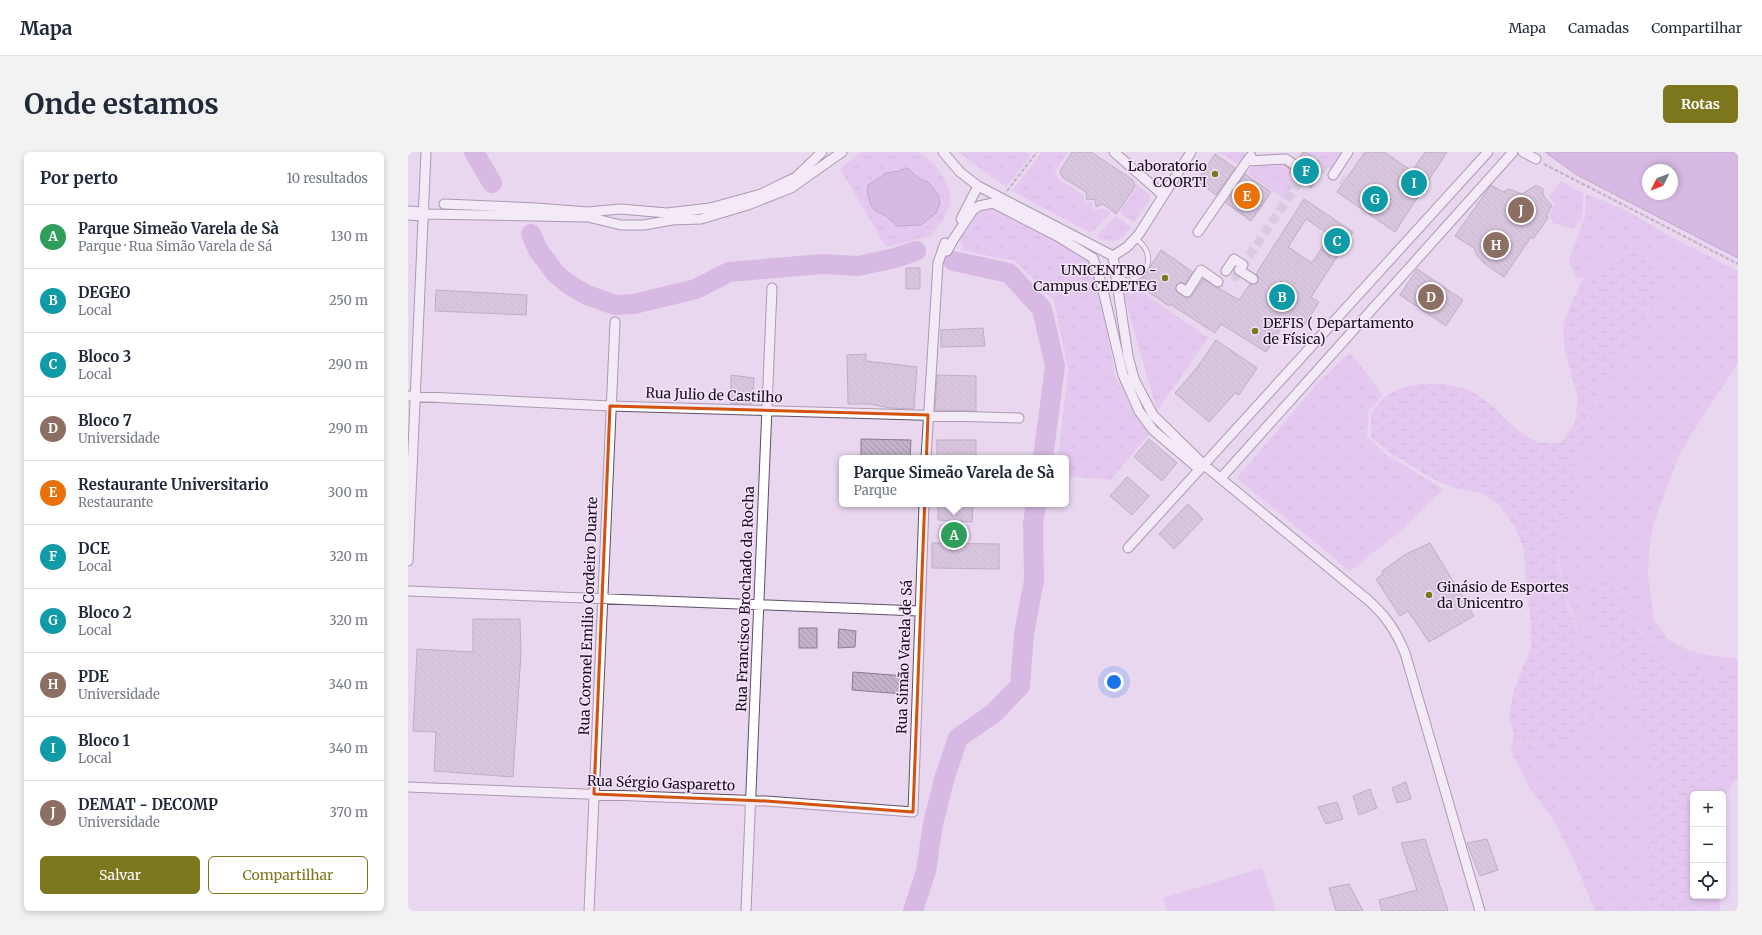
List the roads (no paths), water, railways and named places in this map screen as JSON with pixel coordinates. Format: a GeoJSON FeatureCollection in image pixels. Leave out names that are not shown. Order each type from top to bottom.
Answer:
{"type":"FeatureCollection","features":[{"type":"Feature","properties":{"kind":"street"},"geometry":{"type":"LineString","coordinates":[[408,561],[412,396],[424,214],[426,152]]}},
{"type":"Feature","properties":{"kind":"street"},"geometry":{"type":"LineString","coordinates":[[444,204],[588,212],[620,209],[667,213],[710,208],[761,194],[796,177],[822,152]]}},
{"type":"Feature","properties":{"kind":"street"},"geometry":{"type":"LineString","coordinates":[[943,152],[960,172],[978,186],[1113,256]]}},
{"type":"Feature","properties":{"kind":"street"},"geometry":{"type":"LineString","coordinates":[[1114,152],[1163,195]]}},
{"type":"Feature","properties":{"kind":"street"},"geometry":{"type":"LineString","coordinates":[[1113,256],[1135,238],[1191,152]]}},
{"type":"Feature","properties":{"kind":"street"},"geometry":{"type":"LineString","coordinates":[[1333,175],[1348,152]]}},
{"type":"Feature","properties":{"kind":"street"},"geometry":{"type":"LineString","coordinates":[[1128,548],[1488,152]]}},
{"type":"Feature","properties":{"kind":"street"},"geometry":{"type":"LineString","coordinates":[[1222,478],[1513,152]]}},
{"type":"Feature","properties":{"kind":"street"},"geometry":{"type":"LineString","coordinates":[[1522,152],[1536,159]]}},
{"type":"Feature","properties":{"kind":"street"},"geometry":{"type":"LineString","coordinates":[[408,212],[424,214],[588,218],[621,213],[672,220],[701,219],[748,205],[791,188],[823,167],[838,153]]}},
{"type":"Feature","properties":{"kind":"street"},"geometry":{"type":"LineString","coordinates":[[1198,232],[1249,158],[1286,159],[1304,172]]}},
{"type":"Feature","properties":{"kind":"street"},"geometry":{"type":"LineString","coordinates":[[926,455],[938,263],[946,241],[961,219],[978,186]]}},
{"type":"Feature","properties":{"kind":"street"},"geometry":{"type":"LineString","coordinates":[[947,251],[973,210],[979,206],[992,203],[1057,236],[1093,258],[1102,286],[1123,375],[1139,411],[1153,430],[1201,466],[1222,478],[1381,611],[1392,625],[1405,653],[1480,911]]}},
{"type":"Feature","properties":{"kind":"street"},"geometry":{"type":"LineString","coordinates":[[1113,256],[1128,356],[1134,379],[1153,415],[1201,466]]}},
{"type":"Feature","properties":{"kind":"street"},"geometry":{"type":"LineString","coordinates":[[1226,271],[1234,259],[1253,279]]}},
{"type":"Feature","properties":{"kind":"street"},"geometry":{"type":"LineString","coordinates":[[1181,288],[1187,292],[1201,270],[1218,282]]}},
{"type":"Feature","properties":{"kind":"street","name":"Rua Francisco Brochado da Rocha"},"geometry":{"type":"LineString","coordinates":[[746,911],[772,288]]}},
{"type":"Feature","properties":{"kind":"street","name":"Rua Coronel Emilio Cordeiro Duarte"},"geometry":{"type":"LineString","coordinates":[[590,911],[610,406],[615,322]]}},
{"type":"Feature","properties":{"kind":"street","name":"Rua Julio de Castilho"},"geometry":{"type":"LineString","coordinates":[[412,396],[610,406],[1019,418]]}},
{"type":"Feature","properties":{"kind":"street","name":"Rua Simão Varela de Sá"},"geometry":{"type":"LineString","coordinates":[[913,812],[924,507]]}},
{"type":"Feature","properties":{"kind":"street"},"geometry":{"type":"LineString","coordinates":[[408,591],[919,611]]}},
{"type":"Feature","properties":{"kind":"street","name":"Rua Sérgio Gasparetto"},"geometry":{"type":"LineString","coordinates":[[408,787],[751,801],[913,812]]}},
{"type":"Feature","properties":{"kind":"lane"},"geometry":{"type":"LineString","coordinates":[[1117,275],[1126,281],[1132,280],[1142,272],[1149,261],[1149,253],[1146,247],[1135,238]]}},
{"type":"Feature","properties":{"kind":"waterway"},"geometry":{"type":"LineString","coordinates":[[474,152],[492,183]]}},
{"type":"Feature","properties":{"kind":"waterway"},"geometry":{"type":"LineString","coordinates":[[531,234],[538,250],[556,274],[571,286],[587,295],[615,305],[634,304],[696,289],[729,272],[822,264],[858,266],[895,258],[916,251]]}},
{"type":"Feature","properties":{"kind":"waterway"},"geometry":{"type":"LineString","coordinates":[[953,261],[1009,273],[1042,309],[1055,366],[1043,455]]}},
{"type":"Feature","properties":{"kind":"waterway"},"geometry":{"type":"LineString","coordinates":[[913,911],[926,871],[933,824],[945,776],[958,738],[994,713],[1020,686],[1024,633],[1034,581],[1033,523],[1036,507]]}},
{"type":"Feature","properties":{"kind":"tunnel"},"geometry":{"type":"LineString","coordinates":[[1216,286],[1226,271],[1235,277],[1313,161],[1344,182]]}},
{"type":"Feature","properties":{"kind":"place","name":"DCE"},"geometry":{"type":"Point","coordinates":[1306,171]}},
{"type":"Feature","properties":{"kind":"place","name":"Laboratorio COORTI"},"geometry":{"type":"Point","coordinates":[1215,174]}},
{"type":"Feature","properties":{"kind":"place","name":"Bloco 1"},"geometry":{"type":"Point","coordinates":[1414,183]}},
{"type":"Feature","properties":{"kind":"place","name":"Restaurante Universitario"},"geometry":{"type":"Point","coordinates":[1247,196]}},
{"type":"Feature","properties":{"kind":"place","name":"Bloco 2"},"geometry":{"type":"Point","coordinates":[1375,199]}},
{"type":"Feature","properties":{"kind":"place","name":"DEMAT - DECOMP"},"geometry":{"type":"Point","coordinates":[1521,210]}},
{"type":"Feature","properties":{"kind":"place","name":"Bloco 3"},"geometry":{"type":"Point","coordinates":[1337,241]}},
{"type":"Feature","properties":{"kind":"place","name":"PDE"},"geometry":{"type":"Point","coordinates":[1496,245]}},
{"type":"Feature","properties":{"kind":"place","name":"UNICENTRO - Campus CEDETEG"},"geometry":{"type":"Point","coordinates":[1165,278]}},
{"type":"Feature","properties":{"kind":"place","name":"DEGEO"},"geometry":{"type":"Point","coordinates":[1282,297]}},
{"type":"Feature","properties":{"kind":"place","name":"Bloco 7"},"geometry":{"type":"Point","coordinates":[1431,297]}},
{"type":"Feature","properties":{"kind":"place","name":"DEFIS ( Departamento de Física)"},"geometry":{"type":"Point","coordinates":[1255,331]}},
{"type":"Feature","properties":{"kind":"place","name":"Parque Simeão Varela de Sà"},"geometry":{"type":"Point","coordinates":[954,535]}},
{"type":"Feature","properties":{"kind":"place","name":"Ginásio de Esportes da Unicentro"},"geometry":{"type":"Point","coordinates":[1429,595]}}]}
